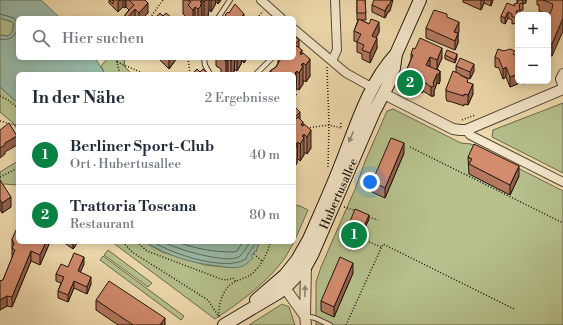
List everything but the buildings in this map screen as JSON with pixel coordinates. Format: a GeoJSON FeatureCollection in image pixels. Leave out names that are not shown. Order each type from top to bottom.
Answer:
{"type":"FeatureCollection","features":[{"type":"Feature","properties":{"kind":"main road","name":"Hubertusallee"},"geometry":{"type":"LineString","coordinates":[[285,282],[306,266],[320,237],[378,91],[387,64],[396,54],[420,0]]}},
{"type":"Feature","properties":{"kind":"main road","name":"Hubertusallee"},"geometry":{"type":"LineString","coordinates":[[221,320],[235,317],[278,293],[309,239],[378,91]]}},
{"type":"Feature","properties":{"kind":"street"},"geometry":{"type":"LineString","coordinates":[[261,0],[279,16]]}},
{"type":"Feature","properties":{"kind":"street"},"geometry":{"type":"LineString","coordinates":[[329,64],[337,50],[335,0]]}},
{"type":"Feature","properties":{"kind":"street"},"geometry":{"type":"LineString","coordinates":[[296,33],[329,64],[453,129],[460,130],[463,125],[563,88],[560,78],[563,73]]}},
{"type":"Feature","properties":{"kind":"street"},"geometry":{"type":"LineString","coordinates":[[463,125],[470,135],[563,182]]}},
{"type":"Feature","properties":{"kind":"street"},"geometry":{"type":"LineString","coordinates":[[305,321],[306,266]]}},
{"type":"Feature","properties":{"kind":"street"},"geometry":{"type":"LineString","coordinates":[[285,282],[305,321]]}},
{"type":"Feature","properties":{"kind":"lane"},"geometry":{"type":"LineString","coordinates":[[219,16],[230,0]]}},
{"type":"Feature","properties":{"kind":"lane"},"geometry":{"type":"LineString","coordinates":[[204,60],[209,72]]}},
{"type":"Feature","properties":{"kind":"lane"},"geometry":{"type":"LineString","coordinates":[[258,72],[270,60]]}},
{"type":"Feature","properties":{"kind":"lane"},"geometry":{"type":"LineString","coordinates":[[305,321],[315,318],[330,325]]}},
{"type":"Feature","properties":{"kind":"path"},"geometry":{"type":"LineString","coordinates":[[151,16],[163,0]]}},
{"type":"Feature","properties":{"kind":"path"},"geometry":{"type":"LineString","coordinates":[[259,16],[264,10]]}},
{"type":"Feature","properties":{"kind":"path"},"geometry":{"type":"LineString","coordinates":[[188,60],[190,72]]}},
{"type":"Feature","properties":{"kind":"path"},"geometry":{"type":"LineString","coordinates":[[117,62],[120,72]]}},
{"type":"Feature","properties":{"kind":"path"},"geometry":{"type":"LineString","coordinates":[[117,62],[140,72]]}},
{"type":"Feature","properties":{"kind":"path"},"geometry":{"type":"LineString","coordinates":[[329,64],[329,151],[327,165],[329,168]]}},
{"type":"Feature","properties":{"kind":"path"},"geometry":{"type":"LineString","coordinates":[[0,96],[16,106]]}},
{"type":"Feature","properties":{"kind":"path"},"geometry":{"type":"LineString","coordinates":[[463,125],[478,114]]}},
{"type":"Feature","properties":{"kind":"path"},"geometry":{"type":"LineString","coordinates":[[0,121],[16,125]]}},
{"type":"Feature","properties":{"kind":"path"},"geometry":{"type":"LineString","coordinates":[[341,121],[341,128]]}},
{"type":"Feature","properties":{"kind":"path"},"geometry":{"type":"LineString","coordinates":[[303,129],[329,125],[345,130]]}},
{"type":"Feature","properties":{"kind":"path"},"geometry":{"type":"LineString","coordinates":[[410,147],[563,223]]}},
{"type":"Feature","properties":{"kind":"path"},"geometry":{"type":"LineString","coordinates":[[0,177],[16,169]]}},
{"type":"Feature","properties":{"kind":"path"},"geometry":{"type":"LineString","coordinates":[[344,207],[357,212]]}},
{"type":"Feature","properties":{"kind":"path"},"geometry":{"type":"LineString","coordinates":[[364,215],[378,220]]}},
{"type":"Feature","properties":{"kind":"path"},"geometry":{"type":"LineString","coordinates":[[369,242],[381,248]]}},
{"type":"Feature","properties":{"kind":"path"},"geometry":{"type":"LineString","coordinates":[[125,244],[132,252],[208,300],[221,320]]}},
{"type":"Feature","properties":{"kind":"path"},"geometry":{"type":"LineString","coordinates":[[139,244],[146,251],[173,262],[221,279],[227,280],[233,278],[236,282]]}},
{"type":"Feature","properties":{"kind":"path"},"geometry":{"type":"LineString","coordinates":[[221,320],[218,310],[223,294],[230,284],[254,272],[268,252],[270,244]]}},
{"type":"Feature","properties":{"kind":"path"},"geometry":{"type":"LineString","coordinates":[[346,325],[383,244],[514,309]]}},
{"type":"Feature","properties":{"kind":"path"},"geometry":{"type":"LineString","coordinates":[[254,254],[262,261]]}},
{"type":"Feature","properties":{"kind":"green space"},"geometry":{"type":"Polygon","coordinates":[[[0,18],[14,24],[12,32],[8,36],[0,35],[0,18]]]}},
{"type":"Feature","properties":{"kind":"green space"},"geometry":{"type":"Polygon","coordinates":[[[106,60],[125,60],[124,66],[130,72],[104,72],[101,66],[106,60]]]}},
{"type":"Feature","properties":{"kind":"green space"},"geometry":{"type":"Polygon","coordinates":[[[0,87],[16,101],[16,127],[0,112],[0,87]]]}},
{"type":"Feature","properties":{"kind":"green space"},"geometry":{"type":"Polygon","coordinates":[[[563,103],[563,173],[492,137],[493,130],[563,103]]]}},
{"type":"Feature","properties":{"kind":"green space"},"geometry":{"type":"Polygon","coordinates":[[[393,109],[461,143],[471,144],[563,191],[563,325],[316,325],[316,282],[321,267],[387,111],[393,109]]]}},
{"type":"Feature","properties":{"kind":"green space"},"geometry":{"type":"Polygon","coordinates":[[[16,162],[16,185],[4,184],[0,186],[0,172],[16,162]]]}},
{"type":"Feature","properties":{"kind":"green space"},"geometry":{"type":"Polygon","coordinates":[[[296,205],[308,210],[296,237],[296,205]]]}},
{"type":"Feature","properties":{"kind":"green space"},"geometry":{"type":"Polygon","coordinates":[[[115,244],[148,244],[162,252],[205,265],[236,267],[251,256],[255,251],[256,252],[258,244],[293,244],[283,261],[259,287],[215,319],[115,244]]]}},
{"type":"Feature","properties":{"kind":"green space"},"geometry":{"type":"Polygon","coordinates":[[[108,250],[152,283],[148,287],[104,255],[108,250]]]}},
{"type":"Feature","properties":{"kind":"green space"},"geometry":{"type":"Polygon","coordinates":[[[103,256],[184,316],[181,320],[100,260],[103,256]]]}},
{"type":"Feature","properties":{"kind":"green space"},"geometry":{"type":"Polygon","coordinates":[[[282,304],[289,307],[295,325],[249,325],[282,304]]]}},
{"type":"Feature","properties":{"kind":"water"},"geometry":{"type":"Polygon","coordinates":[[[0,0],[41,0],[58,16],[16,16],[16,60],[96,60],[104,72],[16,72],[16,101],[0,87],[0,35],[8,36],[12,32],[14,24],[0,18],[0,0]]]}},
{"type":"Feature","properties":{"kind":"water"},"geometry":{"type":"Polygon","coordinates":[[[149,244],[258,244],[256,252],[255,251],[251,256],[253,258],[243,266],[234,268],[189,261],[149,244]]]}},
{"type":"Feature","properties":{"kind":"place","name":"Trattoria Toscana"},"geometry":{"type":"Point","coordinates":[410,83]}},
{"type":"Feature","properties":{"kind":"place","name":"Berliner Sport-Club"},"geometry":{"type":"Point","coordinates":[354,235]}}]}
